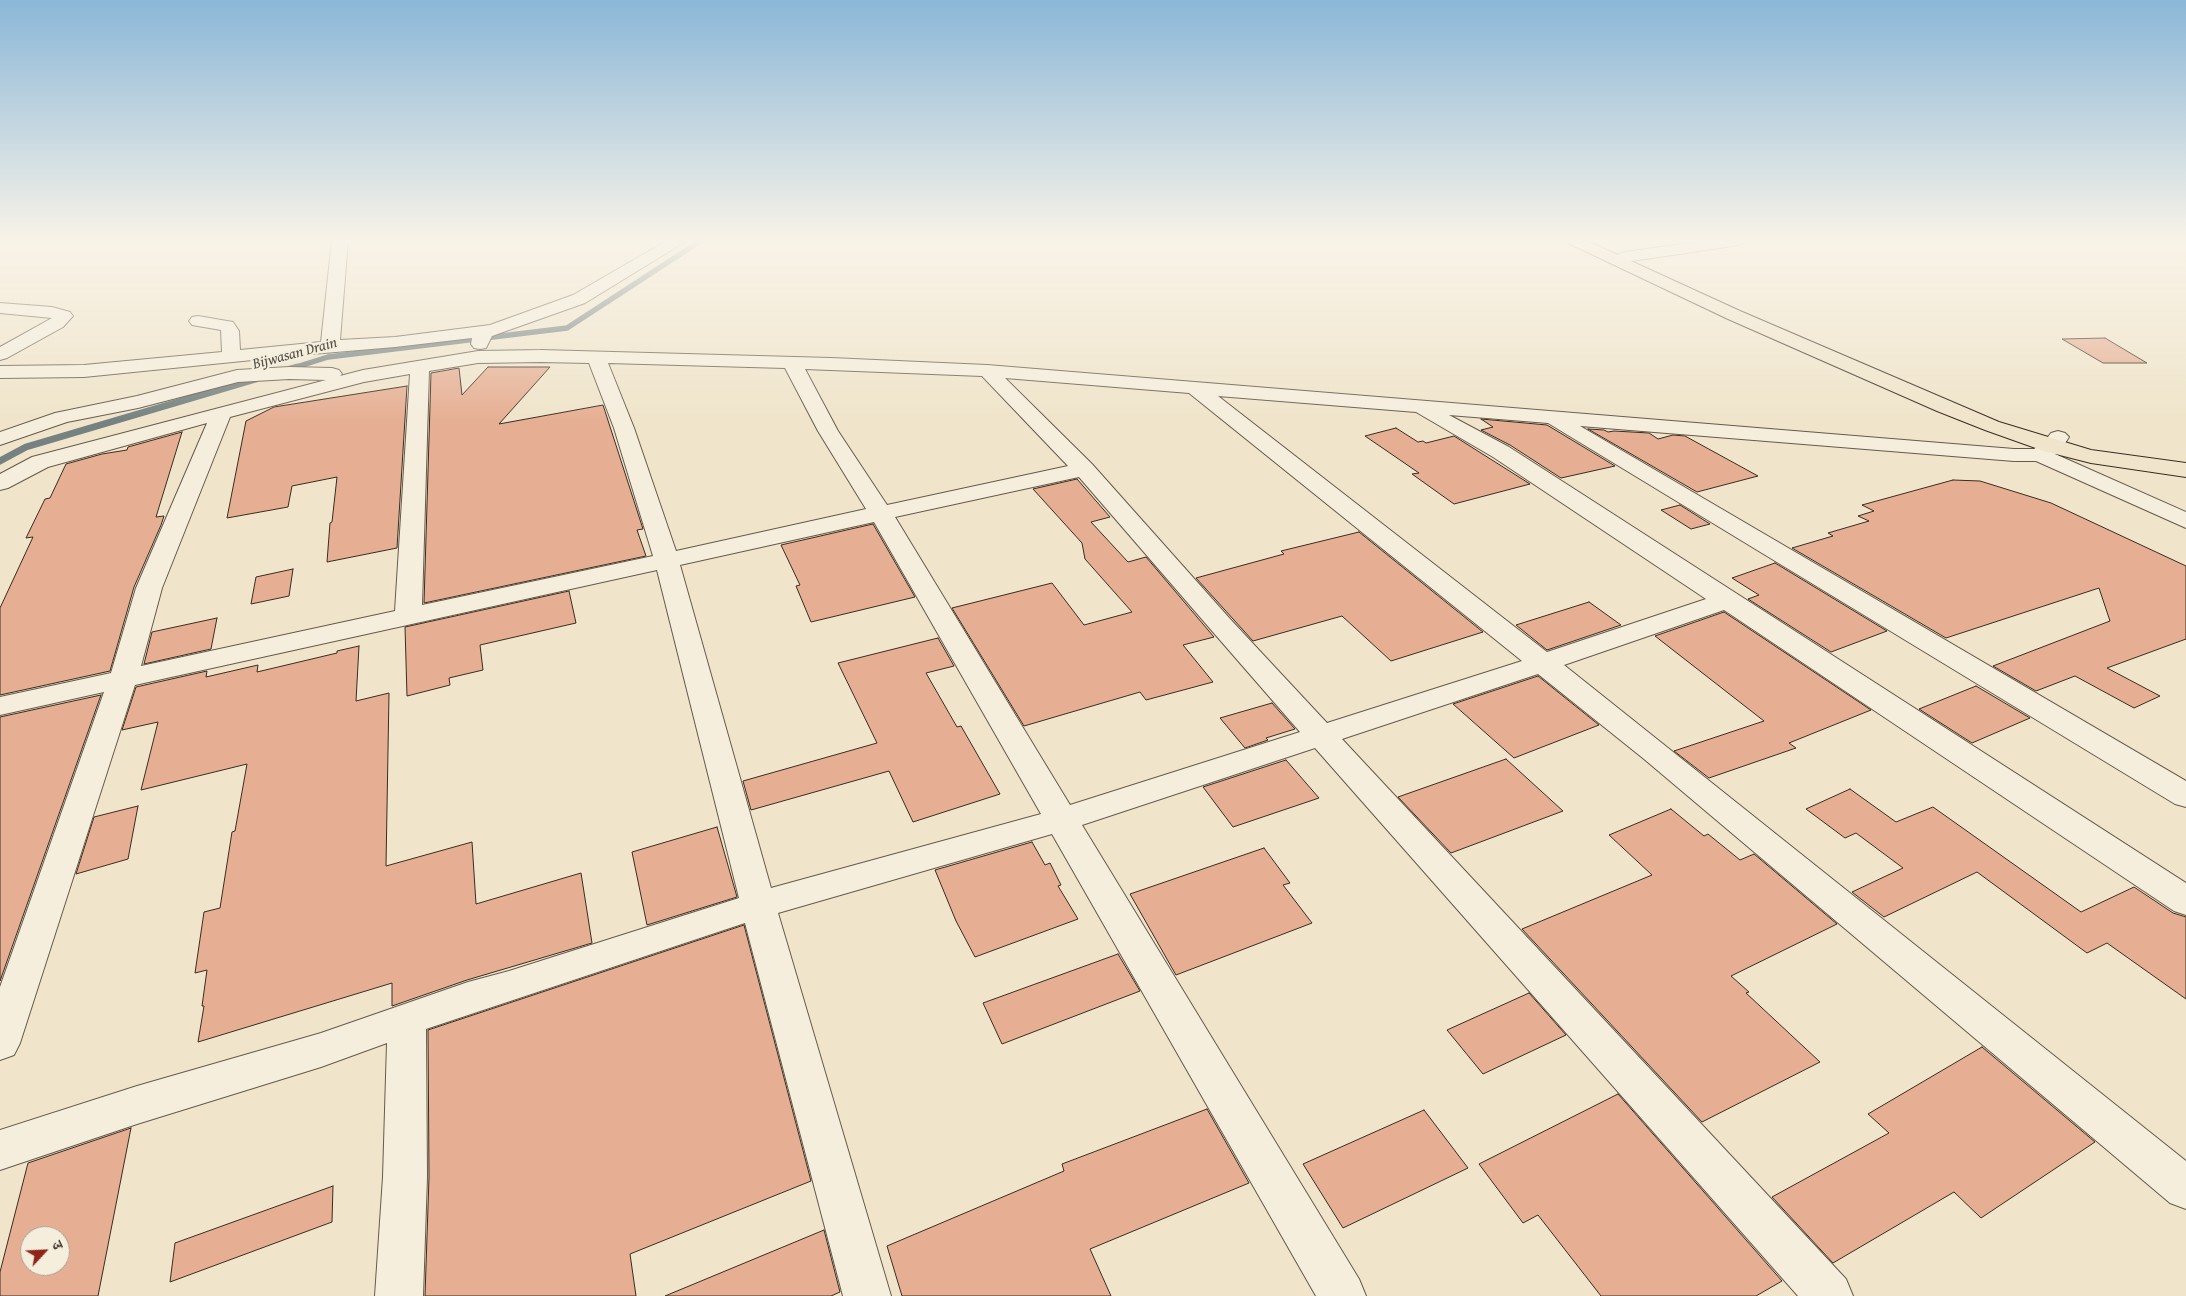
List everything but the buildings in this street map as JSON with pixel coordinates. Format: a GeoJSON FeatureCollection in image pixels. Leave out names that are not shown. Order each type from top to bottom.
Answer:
{"type":"FeatureCollection","features":[{"type":"Feature","properties":{"kind":"main road"},"geometry":{"type":"LineString","coordinates":[[1702,300],[1944,408],[1992,426],[2050,446],[2091,456],[2186,470]]}},
{"type":"Feature","properties":{"kind":"main road"},"geometry":{"type":"LineString","coordinates":[[1723,300],[1868,365],[2001,420],[2050,446],[2105,446],[2186,457]]}},
{"type":"Feature","properties":{"kind":"street"},"geometry":{"type":"LineString","coordinates":[[330,347],[334,300]]}},
{"type":"Feature","properties":{"kind":"street"},"geometry":{"type":"LineString","coordinates":[[0,483],[40,462],[70,453],[363,376],[420,366],[576,300]]}},
{"type":"Feature","properties":{"kind":"street"},"geometry":{"type":"LineString","coordinates":[[0,308],[52,312],[64,316],[57,323],[0,354]]}},
{"type":"Feature","properties":{"kind":"street"},"geometry":{"type":"LineString","coordinates":[[198,321],[227,326],[230,331],[231,357]]}},
{"type":"Feature","properties":{"kind":"street"},"geometry":{"type":"LineString","coordinates":[[0,372],[103,369],[395,342],[480,342],[596,358],[792,363],[987,371],[2014,455],[2050,446],[2186,521]]}},
{"type":"Feature","properties":{"kind":"street"},"geometry":{"type":"LineString","coordinates":[[596,358],[624,428],[667,562],[758,906],[867,1296]]}},
{"type":"Feature","properties":{"kind":"street"},"geometry":{"type":"LineString","coordinates":[[792,363],[828,432],[882,514],[1342,1296]]}},
{"type":"Feature","properties":{"kind":"street"},"geometry":{"type":"LineString","coordinates":[[408,618],[418,452],[420,366]]}},
{"type":"Feature","properties":{"kind":"street"},"geometry":{"type":"LineString","coordinates":[[987,371],[1084,470],[1829,1296]]}},
{"type":"Feature","properties":{"kind":"street"},"geometry":{"type":"LineString","coordinates":[[0,439],[62,417],[138,402],[230,378],[254,374],[289,373],[363,376]]}},
{"type":"Feature","properties":{"kind":"street"},"geometry":{"type":"LineString","coordinates":[[1192,387],[1236,419],[1662,758],[2186,1188]]}},
{"type":"Feature","properties":{"kind":"street"},"geometry":{"type":"LineString","coordinates":[[1417,406],[1501,452],[2186,901]]}},
{"type":"Feature","properties":{"kind":"street"},"geometry":{"type":"LineString","coordinates":[[0,1043],[123,680],[149,588],[221,412]]}},
{"type":"Feature","properties":{"kind":"street"},"geometry":{"type":"LineString","coordinates":[[1550,416],[2186,796]]}},
{"type":"Feature","properties":{"kind":"street"},"geometry":{"type":"LineString","coordinates":[[0,706],[1084,470]]}},
{"type":"Feature","properties":{"kind":"street"},"geometry":{"type":"LineString","coordinates":[[0,1150],[321,1050],[468,998],[509,987],[758,906],[1062,820],[1543,663],[1728,600]]}},
{"type":"Feature","properties":{"kind":"street"},"geometry":{"type":"LineString","coordinates":[[399,1296],[405,1177],[407,1020]]}},
{"type":"Feature","properties":{"kind":"waterway","name":"Bijwasan Drain"},"geometry":{"type":"LineString","coordinates":[[293,368],[328,357],[567,328],[609,300]]}},
{"type":"Feature","properties":{"kind":"waterway","name":"Bijwasan Drain"},"geometry":{"type":"LineString","coordinates":[[283,371],[297,367]]}},
{"type":"Feature","properties":{"kind":"waterway","name":"Bijwasan Drain"},"geometry":{"type":"LineString","coordinates":[[0,461],[26,447],[256,379]]}}]}
